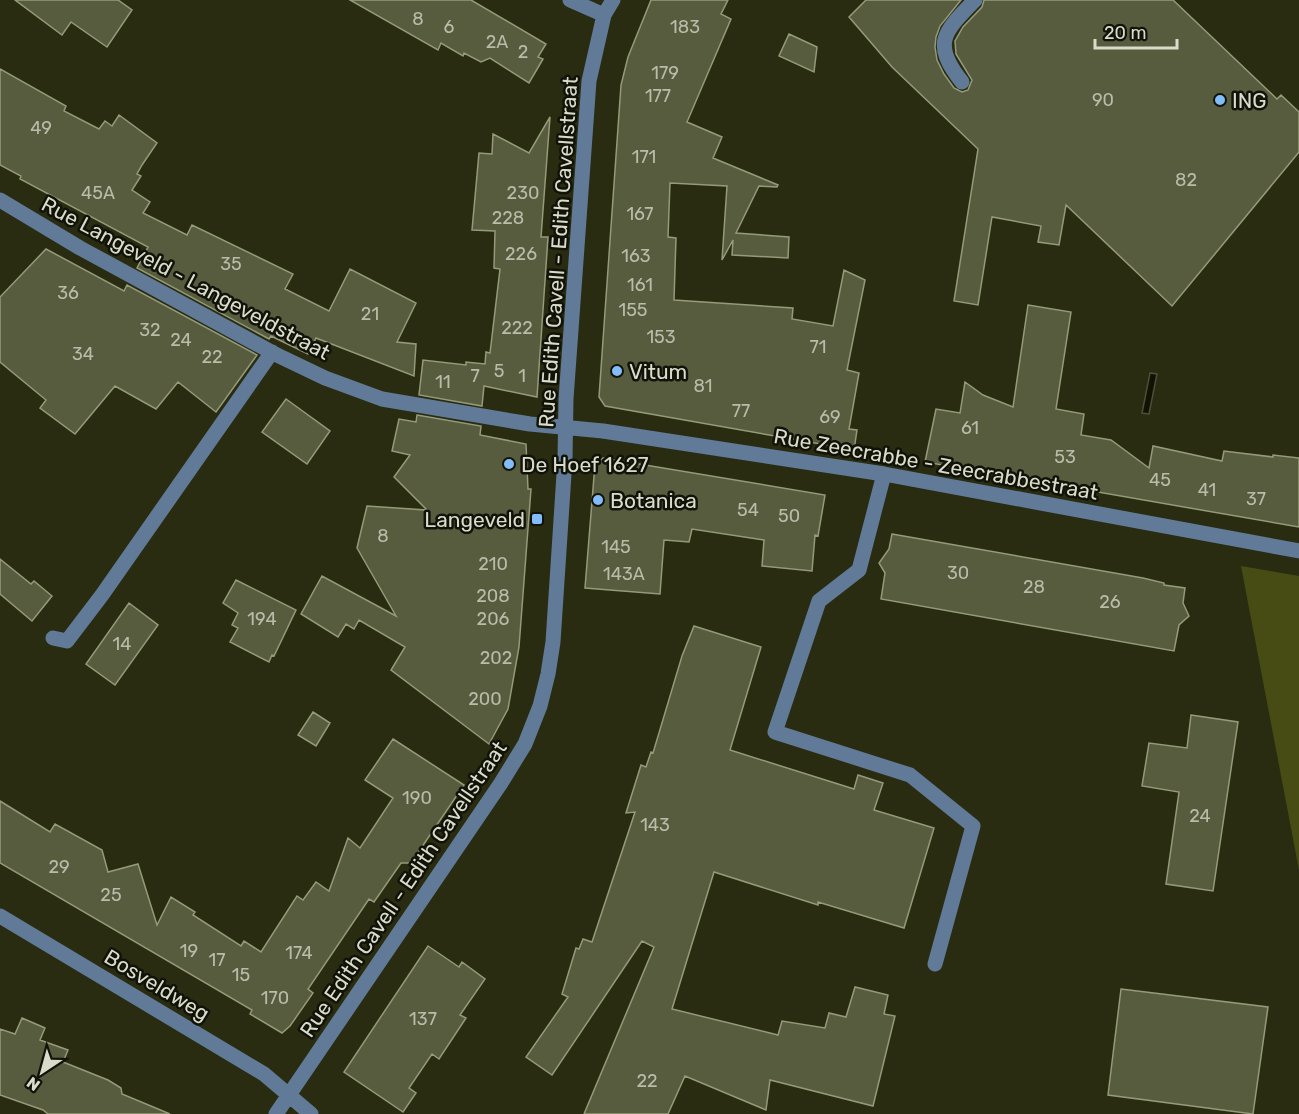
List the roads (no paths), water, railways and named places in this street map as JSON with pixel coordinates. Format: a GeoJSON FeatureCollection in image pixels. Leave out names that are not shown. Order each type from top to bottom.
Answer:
{"type":"FeatureCollection","features":[{"type":"Feature","properties":{"kind":"street"},"geometry":{"type":"LineString","coordinates":[[570,0],[604,15]]}},
{"type":"Feature","properties":{"kind":"street","name":"Rue Edith Cavell - Edith Cavellstraat"},"geometry":{"type":"LineString","coordinates":[[276,1114],[501,783],[525,744],[540,706],[553,642],[565,459],[566,399],[589,81],[604,15],[613,0]]}},
{"type":"Feature","properties":{"kind":"street"},"geometry":{"type":"LineString","coordinates":[[962,82],[944,55],[943,43],[948,31],[975,0]]}},
{"type":"Feature","properties":{"kind":"street","name":"Rue Langeveld - Langeveldstraat"},"geometry":{"type":"LineString","coordinates":[[0,200],[88,252],[272,352],[325,378],[382,399],[530,424],[565,427]]}},
{"type":"Feature","properties":{"kind":"street"},"geometry":{"type":"LineString","coordinates":[[53,638],[67,641],[102,595],[272,352]]}},
{"type":"Feature","properties":{"kind":"street","name":"Rue Zeecrabbe - Zeecrabbestraat"},"geometry":{"type":"LineString","coordinates":[[565,427],[884,474],[1299,551]]}},
{"type":"Feature","properties":{"kind":"street"},"geometry":{"type":"LineString","coordinates":[[884,474],[859,570],[819,601],[775,732],[910,775],[973,826],[935,964]]}},
{"type":"Feature","properties":{"kind":"street","name":"Bosveldweg"},"geometry":{"type":"LineString","coordinates":[[0,916],[264,1074],[311,1114]]}},
{"type":"Feature","properties":{"kind":"place","name":"ING"},"geometry":{"type":"Point","coordinates":[1220,100]}},
{"type":"Feature","properties":{"kind":"place","name":"Vitum"},"geometry":{"type":"Point","coordinates":[617,371]}},
{"type":"Feature","properties":{"kind":"place","name":"De Hoef 1627"},"geometry":{"type":"Point","coordinates":[509,464]}},
{"type":"Feature","properties":{"kind":"place","name":"Botanica"},"geometry":{"type":"Point","coordinates":[598,500]}},
{"type":"Feature","properties":{"kind":"place","name":"Langeveld"},"geometry":{"type":"Point","coordinates":[537,519]}}]}
